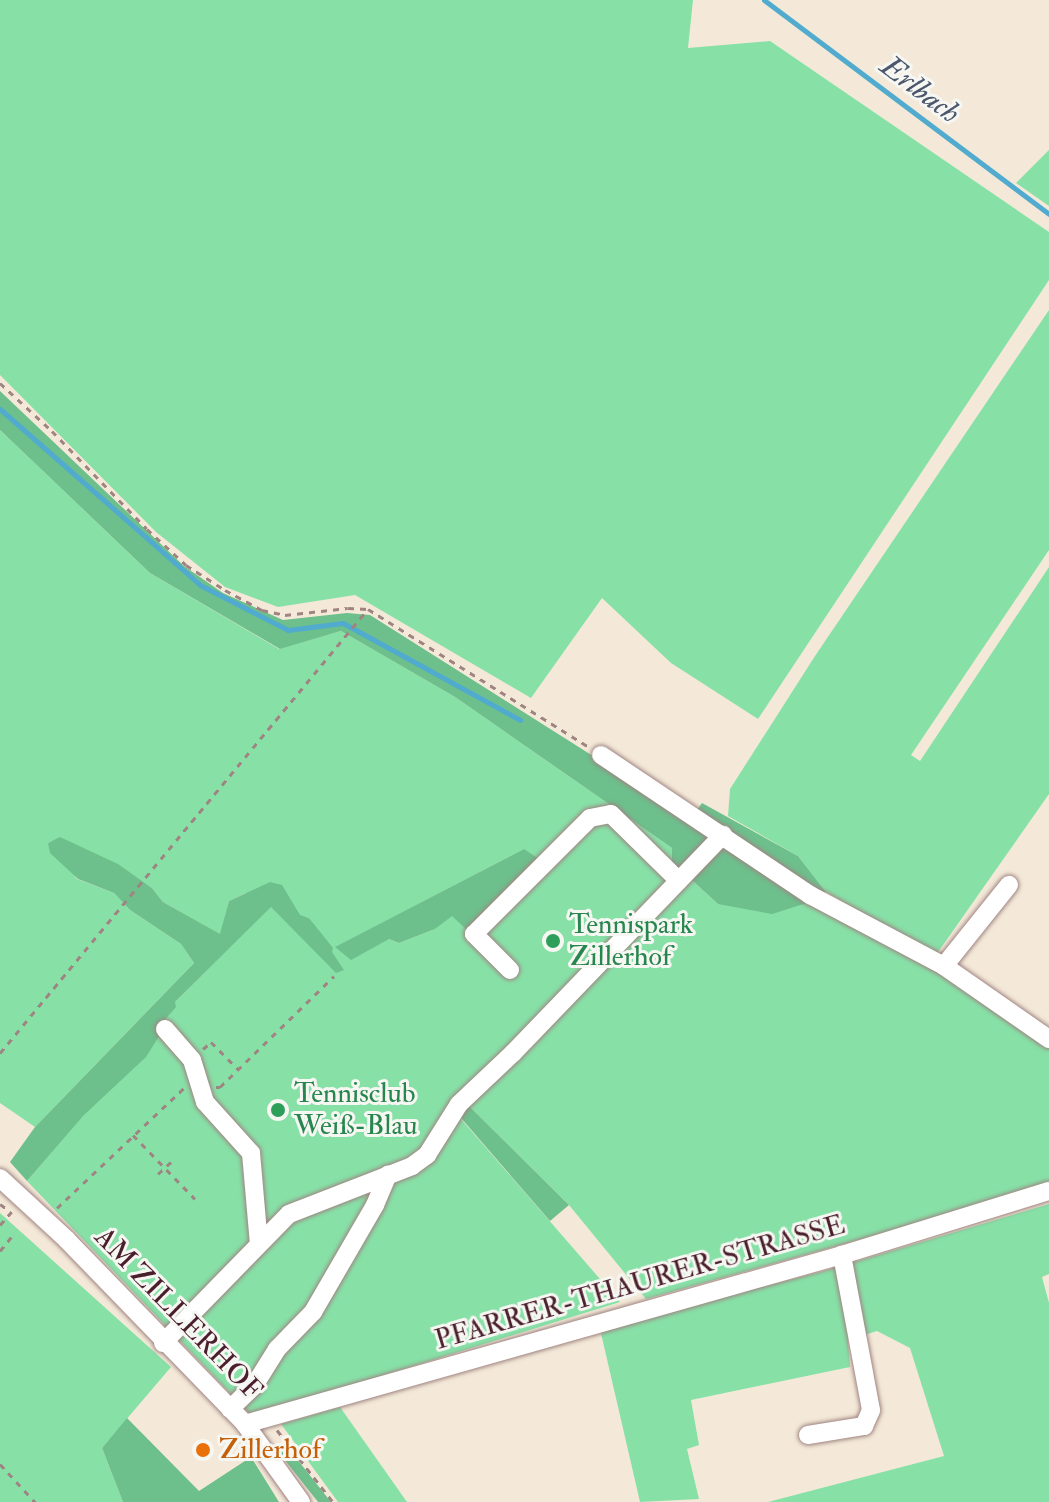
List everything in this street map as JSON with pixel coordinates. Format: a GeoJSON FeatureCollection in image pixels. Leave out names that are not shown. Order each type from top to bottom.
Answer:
{"type":"FeatureCollection","features":[{"type":"Feature","properties":{"kind":"street"},"geometry":{"type":"LineString","coordinates":[[601,755],[810,895],[944,966],[1049,1039]]}},
{"type":"Feature","properties":{"kind":"street"},"geometry":{"type":"LineString","coordinates":[[510,970],[474,934],[590,818],[611,814],[679,881]]}},
{"type":"Feature","properties":{"kind":"street"},"geometry":{"type":"LineString","coordinates":[[163,1343],[289,1214],[412,1166],[427,1155],[459,1104],[513,1053],[723,835]]}},
{"type":"Feature","properties":{"kind":"street"},"geometry":{"type":"LineString","coordinates":[[944,966],[1009,885]]}},
{"type":"Feature","properties":{"kind":"street"},"geometry":{"type":"LineString","coordinates":[[165,1029],[192,1060],[205,1102],[251,1153],[259,1244]]}},
{"type":"Feature","properties":{"kind":"street"},"geometry":{"type":"LineString","coordinates":[[230,1409],[254,1386],[277,1349],[313,1312],[375,1205],[388,1175]]}},
{"type":"Feature","properties":{"kind":"street","name":"AM ZILLERHOF"},"geometry":{"type":"LineString","coordinates":[[0,1178],[66,1239],[163,1343],[245,1424],[301,1502]]}},
{"type":"Feature","properties":{"kind":"street","name":"PFARRER-THAURER-STRASSE"},"geometry":{"type":"LineString","coordinates":[[245,1424],[842,1255],[1049,1191]]}},
{"type":"Feature","properties":{"kind":"street"},"geometry":{"type":"LineString","coordinates":[[808,1435],[864,1426],[871,1410],[842,1255]]}},
{"type":"Feature","properties":{"kind":"path"},"geometry":{"type":"LineString","coordinates":[[0,383],[186,565],[225,590],[262,610],[285,615],[348,608],[368,609],[601,755]]}},
{"type":"Feature","properties":{"kind":"path"},"geometry":{"type":"LineString","coordinates":[[0,1053],[368,609]]}},
{"type":"Feature","properties":{"kind":"path"},"geometry":{"type":"LineString","coordinates":[[192,1060],[211,1042],[238,1069]]}},
{"type":"Feature","properties":{"kind":"path"},"geometry":{"type":"LineString","coordinates":[[133,1135],[195,1199]]}},
{"type":"Feature","properties":{"kind":"path"},"geometry":{"type":"LineString","coordinates":[[158,1174],[172,1161]]}},
{"type":"Feature","properties":{"kind":"path"},"geometry":{"type":"LineString","coordinates":[[0,1225],[11,1212]]}},
{"type":"Feature","properties":{"kind":"path"},"geometry":{"type":"LineString","coordinates":[[0,1251],[14,1234]]}},
{"type":"Feature","properties":{"kind":"path"},"geometry":{"type":"LineString","coordinates":[[267,1418],[333,1502]]}},
{"type":"Feature","properties":{"kind":"path"},"geometry":{"type":"LineString","coordinates":[[0,1464],[35,1502]]}},
{"type":"Feature","properties":{"kind":"green space"},"geometry":{"type":"Polygon","coordinates":[[[0,0],[693,0],[688,48],[770,41],[1049,232],[1049,280],[758,719],[671,663],[602,598],[531,698],[355,595],[278,607],[225,587],[156,532],[0,375],[0,0]]]}},
{"type":"Feature","properties":{"kind":"green space"},"geometry":{"type":"Polygon","coordinates":[[[1049,150],[1049,206],[1016,183],[1049,150]]]}},
{"type":"Feature","properties":{"kind":"green space"},"geometry":{"type":"Polygon","coordinates":[[[1049,310],[1049,550],[911,755],[920,761],[1049,567],[1049,794],[936,955],[826,892],[798,856],[728,816],[730,789],[815,656],[1049,310]]]}},
{"type":"Feature","properties":{"kind":"green space"},"geometry":{"type":"Polygon","coordinates":[[[0,391],[184,566],[223,593],[283,620],[347,613],[370,615],[691,818],[702,803],[798,856],[826,892],[813,901],[772,914],[718,904],[672,862],[672,848],[455,697],[341,631],[280,649],[150,573],[0,430],[0,391]]]}},
{"type":"Feature","properties":{"kind":"green space"},"geometry":{"type":"Polygon","coordinates":[[[0,430],[150,573],[279,649],[341,631],[455,697],[672,848],[672,862],[718,904],[813,901],[938,971],[1011,1020],[1049,1048],[1049,1187],[646,1299],[569,1205],[469,1106],[461,1119],[620,1302],[252,1416],[27,1181],[162,1023],[175,1002],[271,906],[336,972],[331,952],[309,918],[300,916],[286,896],[246,893],[229,901],[221,935],[163,902],[152,888],[118,865],[60,838],[48,843],[77,879],[114,893],[130,910],[181,944],[194,963],[35,1127],[0,1103],[0,430]],[[524,849],[336,947],[389,939],[399,943],[435,929],[524,849]]]}},
{"type":"Feature","properties":{"kind":"green space"},"geometry":{"type":"Polygon","coordinates":[[[60,837],[118,864],[152,888],[163,902],[220,934],[229,901],[270,882],[282,885],[300,915],[309,918],[333,948],[332,952],[344,970],[336,973],[271,907],[175,1002],[176,1007],[162,1023],[163,1030],[146,1057],[84,1115],[27,1181],[10,1162],[35,1127],[194,963],[181,944],[130,910],[114,893],[78,879],[50,853],[48,843],[60,837]]]}},
{"type":"Feature","properties":{"kind":"green space"},"geometry":{"type":"Polygon","coordinates":[[[524,849],[542,861],[467,930],[452,916],[435,929],[399,943],[389,939],[351,960],[335,947],[524,849]]]}},
{"type":"Feature","properties":{"kind":"green space"},"geometry":{"type":"Polygon","coordinates":[[[469,1106],[569,1205],[550,1221],[461,1118],[469,1106]]]}},
{"type":"Feature","properties":{"kind":"green space"},"geometry":{"type":"Polygon","coordinates":[[[1049,1204],[1049,1274],[1042,1277],[1049,1303],[1049,1502],[768,1502],[944,1456],[910,1348],[877,1331],[848,1340],[850,1367],[691,1400],[699,1445],[687,1449],[699,1499],[640,1502],[600,1329],[824,1271],[1049,1204]]]}},
{"type":"Feature","properties":{"kind":"green space"},"geometry":{"type":"Polygon","coordinates":[[[0,1213],[171,1367],[102,1448],[123,1502],[0,1502],[0,1213]]]}},
{"type":"Feature","properties":{"kind":"green space"},"geometry":{"type":"Polygon","coordinates":[[[340,1407],[407,1502],[338,1502],[281,1424],[340,1407]]]}},
{"type":"Feature","properties":{"kind":"green space"},"geometry":{"type":"Polygon","coordinates":[[[127,1418],[199,1491],[251,1457],[279,1502],[123,1502],[102,1448],[127,1418]]]}},
{"type":"Feature","properties":{"kind":"green space"},"geometry":{"type":"Polygon","coordinates":[[[285,1444],[331,1502],[318,1502],[276,1449],[285,1444]]]}},
{"type":"Feature","properties":{"kind":"waterway","name":"Erlbach"},"geometry":{"type":"LineString","coordinates":[[764,0],[1049,214]]}},
{"type":"Feature","properties":{"kind":"waterway"},"geometry":{"type":"LineString","coordinates":[[0,409],[200,585],[288,630],[343,623],[520,720]]}},
{"type":"Feature","properties":{"kind":"place","name":"Tennispark Zillerhof"},"geometry":{"type":"Point","coordinates":[553,941]}},
{"type":"Feature","properties":{"kind":"place","name":"Tennisclub Weiß-Blau"},"geometry":{"type":"Point","coordinates":[278,1110]}},
{"type":"Feature","properties":{"kind":"place","name":"Zillerhof"},"geometry":{"type":"Point","coordinates":[203,1450]}}]}
